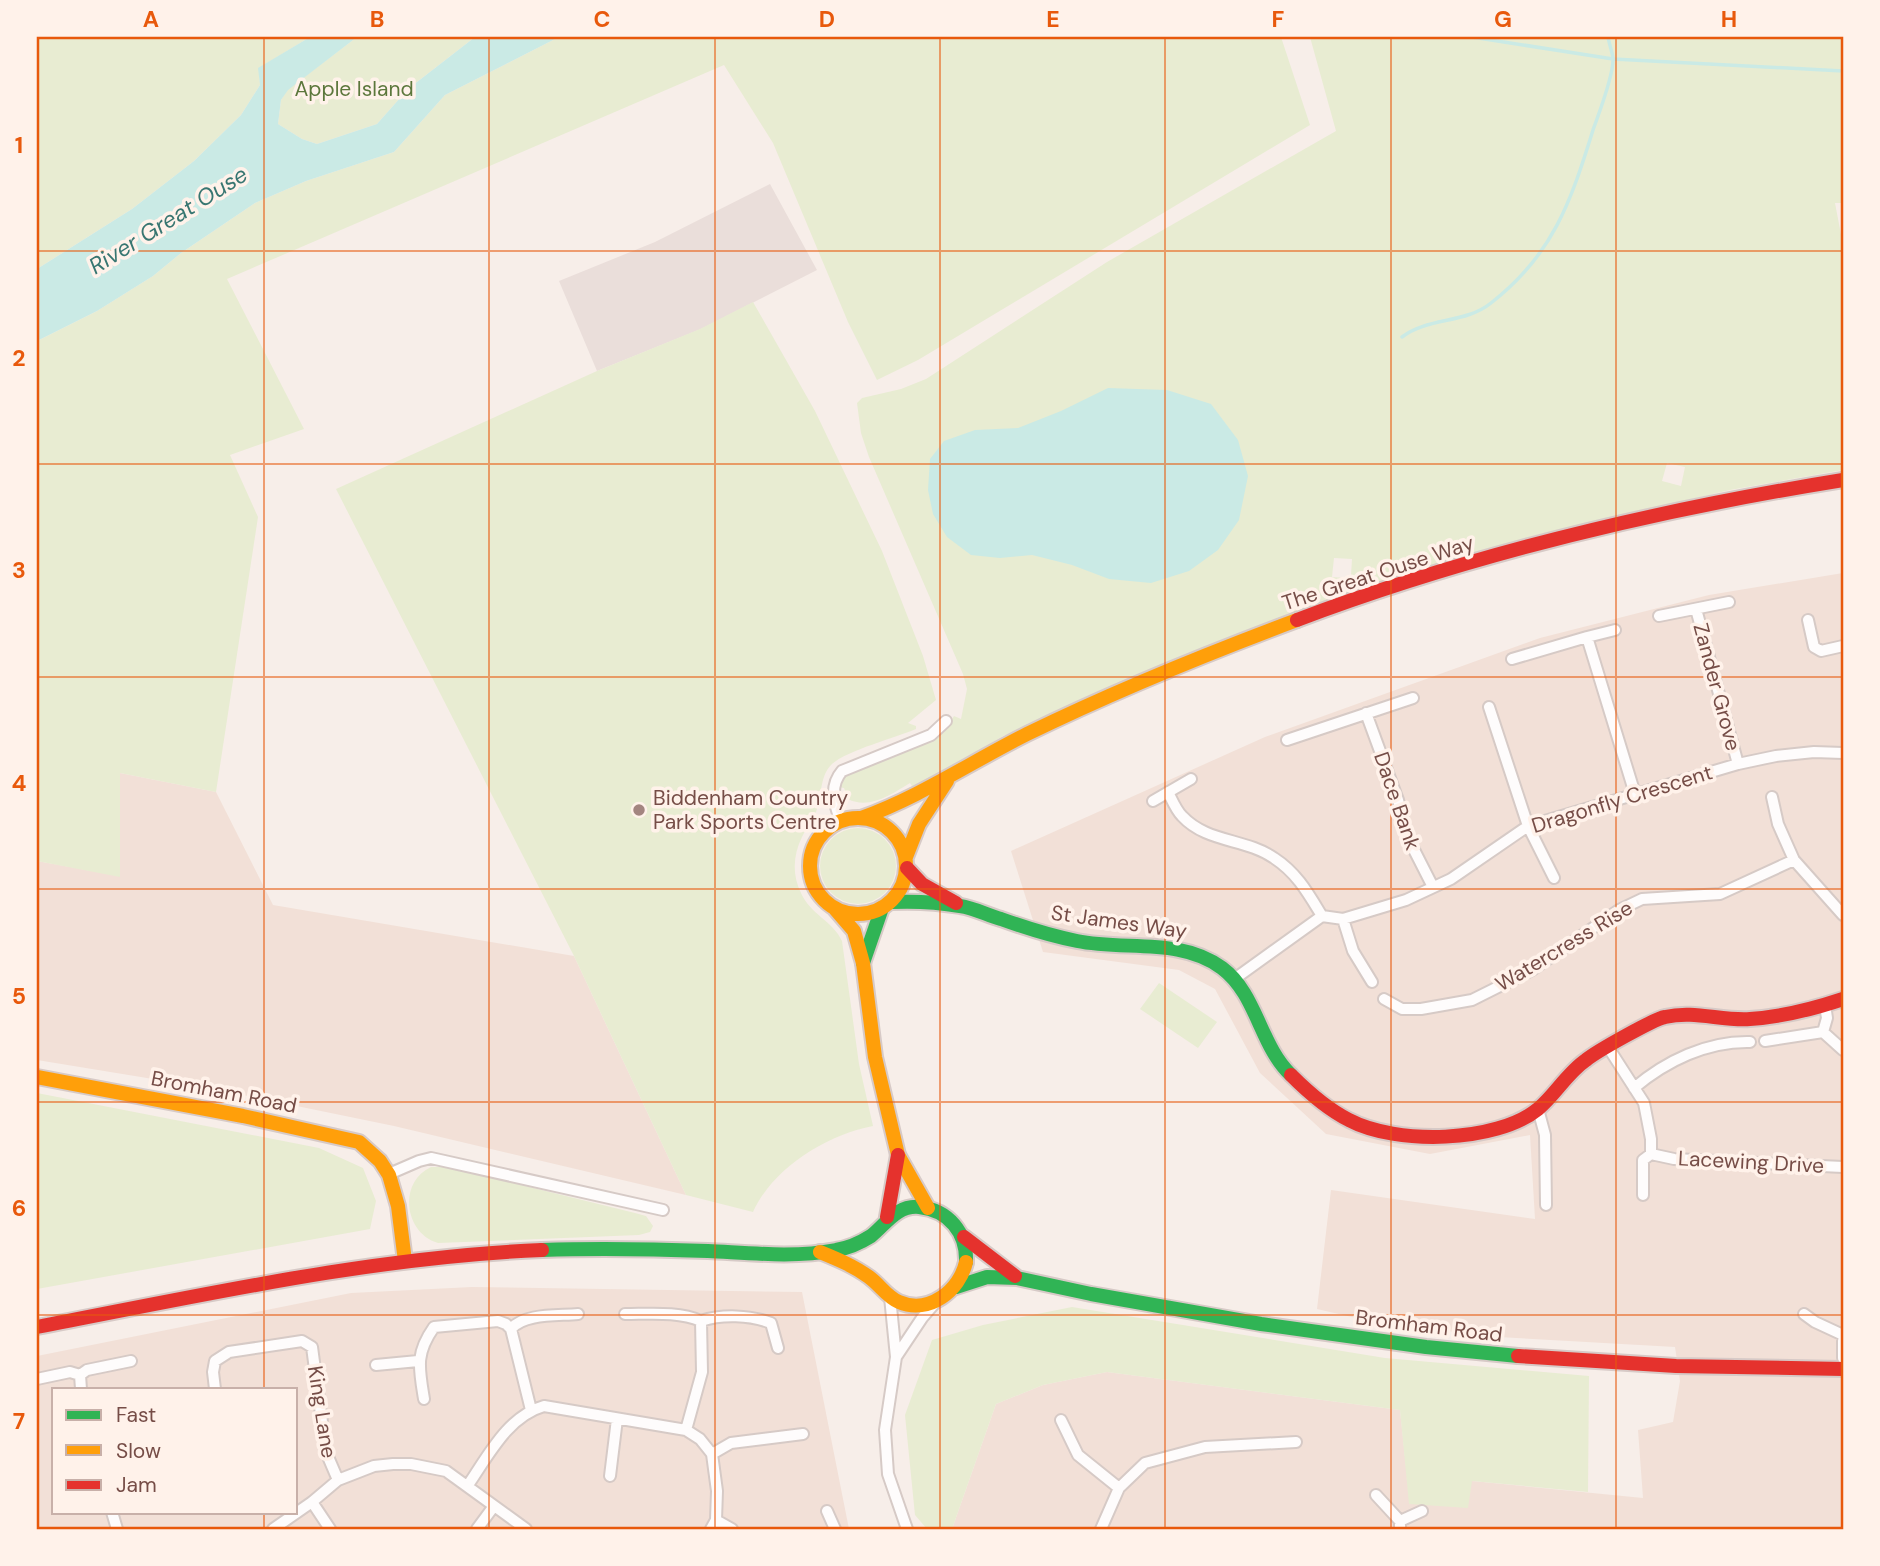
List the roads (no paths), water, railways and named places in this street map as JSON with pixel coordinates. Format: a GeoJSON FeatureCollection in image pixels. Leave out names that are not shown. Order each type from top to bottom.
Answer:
{"type":"FeatureCollection","features":[{"type":"Feature","properties":{"kind":"main road","name":"The Great Ouse Way"},"geometry":{"type":"LineString","coordinates":[[861,818],[900,804],[1007,745],[1152,677],[1246,639],[1353,601],[1522,548],[1632,520],[1731,499],[1843,480]]}},
{"type":"Feature","properties":{"kind":"main road","name":"The Great Ouse Way"},"geometry":{"type":"LineString","coordinates":[[906,862],[919,824],[950,778]]}},
{"type":"Feature","properties":{"kind":"main road"},"geometry":{"type":"LineString","coordinates":[[863,963],[887,905],[902,886],[906,862],[903,847],[890,830],[872,820],[861,818],[841,822],[823,834],[816,843],[810,863],[814,885],[854,931],[863,963],[875,1057],[898,1155],[928,1208]]}},
{"type":"Feature","properties":{"kind":"main road"},"geometry":{"type":"LineString","coordinates":[[906,862],[922,884],[962,906]]}},
{"type":"Feature","properties":{"kind":"main road"},"geometry":{"type":"LineString","coordinates":[[835,909],[864,914],[887,905],[916,901],[962,906]]}},
{"type":"Feature","properties":{"kind":"main road","name":"St James Way"},"geometry":{"type":"LineString","coordinates":[[962,906],[1040,933],[1080,942],[1120,947],[1165,947],[1198,955],[1223,969],[1242,990],[1277,1062],[1313,1096],[1350,1121],[1387,1133],[1440,1139],[1498,1128],[1538,1110],[1585,1060],[1662,1017],[1694,1014],[1748,1019],[1805,1011],[1843,999]]}},
{"type":"Feature","properties":{"kind":"main road","name":"Bromham Road"},"geometry":{"type":"LineString","coordinates":[[37,1077],[359,1142],[373,1153],[389,1174],[405,1261]]}},
{"type":"Feature","properties":{"kind":"main road"},"geometry":{"type":"LineString","coordinates":[[887,1217],[898,1155]]}},
{"type":"Feature","properties":{"kind":"main road"},"geometry":{"type":"LineString","coordinates":[[37,1326],[272,1282],[405,1261],[483,1253],[568,1249],[820,1252],[862,1241],[887,1217],[915,1207],[928,1208],[948,1218],[964,1237],[968,1252],[956,1287],[938,1300],[916,1306],[890,1297],[875,1281],[844,1262],[820,1252]]}},
{"type":"Feature","properties":{"kind":"main road"},"geometry":{"type":"LineString","coordinates":[[875,1231],[869,1258],[875,1281]]}},
{"type":"Feature","properties":{"kind":"main road","name":"Bromham Road"},"geometry":{"type":"LineString","coordinates":[[964,1237],[1015,1276]]}},
{"type":"Feature","properties":{"kind":"main road","name":"Bromham Road"},"geometry":{"type":"LineString","coordinates":[[956,1287],[972,1279],[1015,1276],[1079,1292],[1217,1317],[1375,1342],[1445,1350],[1642,1364],[1770,1370],[1843,1369]]}},
{"type":"Feature","properties":{"kind":"street"},"geometry":{"type":"LineString","coordinates":[[1659,616],[1729,602]]}},
{"type":"Feature","properties":{"kind":"street","name":"Zander Grove"},"geometry":{"type":"LineString","coordinates":[[1696,609],[1738,764]]}},
{"type":"Feature","properties":{"kind":"street"},"geometry":{"type":"LineString","coordinates":[[1808,620],[1814,647],[1822,651],[1843,646]]}},
{"type":"Feature","properties":{"kind":"street"},"geometry":{"type":"LineString","coordinates":[[1512,659],[1615,630]]}},
{"type":"Feature","properties":{"kind":"street"},"geometry":{"type":"LineString","coordinates":[[1587,636],[1635,794]]}},
{"type":"Feature","properties":{"kind":"street"},"geometry":{"type":"LineString","coordinates":[[1287,740],[1413,698]]}},
{"type":"Feature","properties":{"kind":"street"},"geometry":{"type":"LineString","coordinates":[[1489,707],[1528,826],[1554,878]]}},
{"type":"Feature","properties":{"kind":"street","name":"Dace Bank"},"geometry":{"type":"LineString","coordinates":[[1366,713],[1398,800],[1408,838],[1433,887]]}},
{"type":"Feature","properties":{"kind":"street"},"geometry":{"type":"LineString","coordinates":[[841,822],[833,792],[836,778],[842,771],[931,735],[946,721]]}},
{"type":"Feature","properties":{"kind":"street","name":"Dragonfly Crescent"},"geometry":{"type":"LineString","coordinates":[[1322,916],[1343,919],[1406,900],[1451,879],[1528,826],[1738,764],[1814,752],[1843,754]]}},
{"type":"Feature","properties":{"kind":"street"},"geometry":{"type":"LineString","coordinates":[[1153,801],[1191,779]]}},
{"type":"Feature","properties":{"kind":"street"},"geometry":{"type":"LineString","coordinates":[[1168,792],[1181,815],[1203,834],[1256,848],[1288,869],[1300,880],[1322,916],[1233,980]]}},
{"type":"Feature","properties":{"kind":"street"},"geometry":{"type":"LineString","coordinates":[[1772,797],[1779,824],[1794,860],[1843,915]]}},
{"type":"Feature","properties":{"kind":"street","name":"Watercress Rise"},"geometry":{"type":"LineString","coordinates":[[1384,999],[1402,1009],[1472,1000],[1532,970],[1619,910],[1642,899],[1720,894],[1794,860]]}},
{"type":"Feature","properties":{"kind":"street"},"geometry":{"type":"LineString","coordinates":[[1343,919],[1353,951],[1372,982]]}},
{"type":"Feature","properties":{"kind":"street"},"geometry":{"type":"LineString","coordinates":[[1823,1032],[1827,1018],[1825,1005]]}},
{"type":"Feature","properties":{"kind":"street"},"geometry":{"type":"LineString","coordinates":[[1765,1041],[1823,1032]]}},
{"type":"Feature","properties":{"kind":"street"},"geometry":{"type":"LineString","coordinates":[[1823,1032],[1843,1050]]}},
{"type":"Feature","properties":{"kind":"street"},"geometry":{"type":"LineString","coordinates":[[1634,1088],[1672,1061],[1717,1045],[1750,1042]]}},
{"type":"Feature","properties":{"kind":"street","name":"Lacewing Drive"},"geometry":{"type":"LineString","coordinates":[[1608,1047],[1644,1103],[1651,1154],[1674,1159],[1843,1167]]}},
{"type":"Feature","properties":{"kind":"street"},"geometry":{"type":"LineString","coordinates":[[1538,1110],[1545,1135],[1546,1205]]}},
{"type":"Feature","properties":{"kind":"street"},"geometry":{"type":"LineString","coordinates":[[1643,1195],[1643,1160],[1651,1154]]}},
{"type":"Feature","properties":{"kind":"street"},"geometry":{"type":"LineString","coordinates":[[389,1174],[432,1158],[663,1210]]}},
{"type":"Feature","properties":{"kind":"street"},"geometry":{"type":"LineString","coordinates":[[890,1297],[896,1357],[885,1430],[886,1452],[888,1474],[907,1529]]}},
{"type":"Feature","properties":{"kind":"street"},"geometry":{"type":"LineString","coordinates":[[896,1357],[922,1318],[938,1300]]}},
{"type":"Feature","properties":{"kind":"street"},"geometry":{"type":"LineString","coordinates":[[511,1329],[516,1322],[578,1314]]}},
{"type":"Feature","properties":{"kind":"street"},"geometry":{"type":"LineString","coordinates":[[625,1314],[691,1317],[701,1321],[714,1317],[758,1318],[771,1322],[778,1348]]}},
{"type":"Feature","properties":{"kind":"street"},"geometry":{"type":"LineString","coordinates":[[1804,1314],[1843,1335]]}},
{"type":"Feature","properties":{"kind":"street"},"geometry":{"type":"LineString","coordinates":[[424,1399],[418,1361],[423,1343],[434,1327],[498,1321],[511,1329],[531,1410]]}},
{"type":"Feature","properties":{"kind":"street"},"geometry":{"type":"LineString","coordinates":[[686,1430],[702,1372],[701,1321]]}},
{"type":"Feature","properties":{"kind":"street"},"geometry":{"type":"LineString","coordinates":[[1843,1340],[1843,1359]]}},
{"type":"Feature","properties":{"kind":"street","name":"King Lane"},"geometry":{"type":"LineString","coordinates":[[215,1388],[215,1361],[229,1352],[303,1341],[312,1347],[326,1452],[338,1480]]}},
{"type":"Feature","properties":{"kind":"street"},"geometry":{"type":"LineString","coordinates":[[80,1375],[87,1370],[131,1361]]}},
{"type":"Feature","properties":{"kind":"street"},"geometry":{"type":"LineString","coordinates":[[376,1365],[418,1361]]}},
{"type":"Feature","properties":{"kind":"street"},"geometry":{"type":"LineString","coordinates":[[37,1379],[71,1372],[80,1375]]}},
{"type":"Feature","properties":{"kind":"street"},"geometry":{"type":"LineString","coordinates":[[80,1375],[81,1388]]}},
{"type":"Feature","properties":{"kind":"street"},"geometry":{"type":"LineString","coordinates":[[468,1485],[514,1422],[531,1410],[544,1406],[686,1430],[700,1439],[712,1454],[717,1491],[713,1525],[732,1529]]}},
{"type":"Feature","properties":{"kind":"street"},"geometry":{"type":"LineString","coordinates":[[610,1476],[617,1419]]}},
{"type":"Feature","properties":{"kind":"street"},"geometry":{"type":"LineString","coordinates":[[1061,1420],[1078,1455],[1119,1488]]}},
{"type":"Feature","properties":{"kind":"street"},"geometry":{"type":"LineString","coordinates":[[712,1454],[731,1443],[803,1434]]}},
{"type":"Feature","properties":{"kind":"street"},"geometry":{"type":"LineString","coordinates":[[1101,1529],[1119,1488],[1145,1463],[1205,1447],[1296,1443]]}},
{"type":"Feature","properties":{"kind":"street"},"geometry":{"type":"LineString","coordinates":[[298,1512],[338,1480],[374,1466],[411,1464],[446,1471],[526,1529]]}},
{"type":"Feature","properties":{"kind":"street"},"geometry":{"type":"LineString","coordinates":[[1376,1495],[1400,1525],[1422,1511]]}},
{"type":"Feature","properties":{"kind":"street"},"geometry":{"type":"LineString","coordinates":[[312,1502],[330,1529]]}},
{"type":"Feature","properties":{"kind":"street"},"geometry":{"type":"LineString","coordinates":[[477,1529],[494,1507]]}},
{"type":"Feature","properties":{"kind":"street"},"geometry":{"type":"LineString","coordinates":[[827,1511],[835,1529]]}},
{"type":"Feature","properties":{"kind":"street"},"geometry":{"type":"LineString","coordinates":[[273,1529],[295,1514]]}},
{"type":"Feature","properties":{"kind":"water","name":"River Great Ouse"},"geometry":{"type":"Polygon","coordinates":[[[310,37],[357,37],[288,90],[281,100],[278,124],[302,139],[317,144],[377,124],[408,89],[475,37],[559,37],[445,95],[394,152],[306,181],[255,203],[181,253],[153,276],[97,311],[37,341],[37,269],[132,209],[194,161],[241,115],[260,85],[258,68],[310,37]]]}},
{"type":"Feature","properties":{"kind":"water"},"geometry":{"type":"Polygon","coordinates":[[[1108,388],[1167,390],[1211,404],[1238,440],[1248,476],[1239,520],[1218,550],[1189,571],[1151,583],[1109,579],[1072,565],[1032,555],[1000,558],[971,555],[947,537],[933,514],[928,490],[930,459],[944,441],[975,430],[1018,428],[1108,388]]]}},
{"type":"Feature","properties":{"kind":"waterway"},"geometry":{"type":"LineString","coordinates":[[1472,37],[1613,59],[1843,71]]}},
{"type":"Feature","properties":{"kind":"waterway"},"geometry":{"type":"LineString","coordinates":[[1402,337],[1423,326],[1481,310],[1512,285],[1545,246],[1567,203],[1606,94],[1613,58],[1608,37]]}},
{"type":"Feature","properties":{"kind":"place","name":"Biddenham Country Park Sports Centre"},"geometry":{"type":"Point","coordinates":[639,810]}},
{"type":"Feature","properties":{"kind":"park label","name":"Apple Island"},"geometry":{"type":"Point","coordinates":[354,89]}}]}
